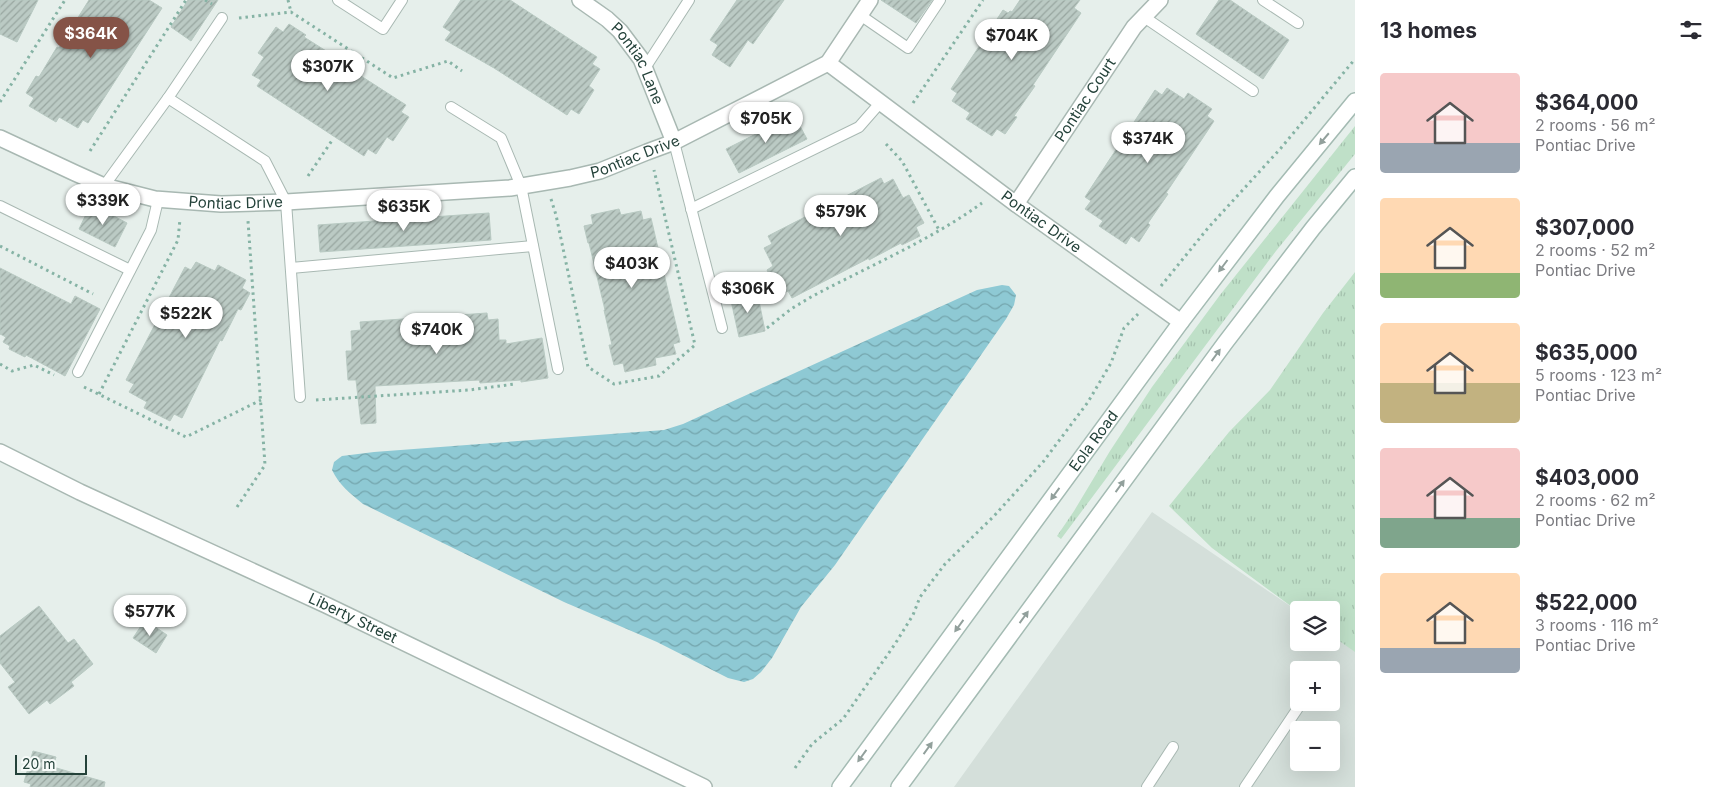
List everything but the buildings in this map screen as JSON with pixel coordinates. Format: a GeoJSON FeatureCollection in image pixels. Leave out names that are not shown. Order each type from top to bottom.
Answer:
{"type":"FeatureCollection","features":[{"type":"Feature","properties":{"kind":"street","name":"Pontiac Lane"},"geometry":{"type":"LineString","coordinates":[[580,0],[607,19],[620,31],[641,59],[674,142]]}},
{"type":"Feature","properties":{"kind":"street"},"geometry":{"type":"LineString","coordinates":[[828,63],[870,0]]}},
{"type":"Feature","properties":{"kind":"street","name":"Pontiac Court"},"geometry":{"type":"LineString","coordinates":[[1016,204],[1134,27],[1160,0]]}},
{"type":"Feature","properties":{"kind":"street","name":"Pontiac Drive"},"geometry":{"type":"LineString","coordinates":[[1,141],[104,186],[158,200],[221,204],[286,202],[521,186],[600,171],[674,142],[828,63],[1016,204],[1181,322]]}},
{"type":"Feature","properties":{"kind":"street","name":"Eola Road"},"geometry":{"type":"LineString","coordinates":[[840,787],[1181,322],[1277,196],[1355,102]]}},
{"type":"Feature","properties":{"kind":"street"},"geometry":{"type":"LineString","coordinates":[[899,787],[1225,343],[1313,228],[1355,177]]}},
{"type":"Feature","properties":{"kind":"street","name":"Liberty Street"},"geometry":{"type":"LineString","coordinates":[[0,452],[80,492],[318,601],[704,787]]}},
{"type":"Feature","properties":{"kind":"lane"},"geometry":{"type":"LineString","coordinates":[[338,0],[383,30],[402,0]]}},
{"type":"Feature","properties":{"kind":"lane"},"geometry":{"type":"LineString","coordinates":[[645,68],[689,0]]}},
{"type":"Feature","properties":{"kind":"lane"},"geometry":{"type":"LineString","coordinates":[[860,15],[908,48],[940,0]]}},
{"type":"Feature","properties":{"kind":"lane"},"geometry":{"type":"LineString","coordinates":[[1263,0],[1298,23]]}},
{"type":"Feature","properties":{"kind":"lane"},"geometry":{"type":"LineString","coordinates":[[104,186],[168,98],[220,14]]}},
{"type":"Feature","properties":{"kind":"lane"},"geometry":{"type":"LineString","coordinates":[[1144,17],[1253,91]]}},
{"type":"Feature","properties":{"kind":"lane"},"geometry":{"type":"LineString","coordinates":[[168,98],[265,161],[286,202],[305,398]]}},
{"type":"Feature","properties":{"kind":"lane"},"geometry":{"type":"LineString","coordinates":[[691,210],[859,127],[880,102]]}},
{"type":"Feature","properties":{"kind":"lane"},"geometry":{"type":"LineString","coordinates":[[451,107],[501,138],[521,186],[558,369]]}},
{"type":"Feature","properties":{"kind":"lane"},"geometry":{"type":"LineString","coordinates":[[674,142],[722,328]]}},
{"type":"Feature","properties":{"kind":"lane"},"geometry":{"type":"LineString","coordinates":[[78,372],[151,230],[158,200]]}},
{"type":"Feature","properties":{"kind":"lane"},"geometry":{"type":"LineString","coordinates":[[0,206],[130,270]]}},
{"type":"Feature","properties":{"kind":"lane"},"geometry":{"type":"LineString","coordinates":[[291,268],[533,246]]}},
{"type":"Feature","properties":{"kind":"lane"},"geometry":{"type":"LineString","coordinates":[[1245,787],[1296,711]]}},
{"type":"Feature","properties":{"kind":"lane"},"geometry":{"type":"LineString","coordinates":[[1147,787],[1173,748]]}},
{"type":"Feature","properties":{"kind":"path"},"geometry":{"type":"LineString","coordinates":[[0,102],[65,0]]}},
{"type":"Feature","properties":{"kind":"path"},"geometry":{"type":"LineString","coordinates":[[90,151],[186,0]]}},
{"type":"Feature","properties":{"kind":"path"},"geometry":{"type":"LineString","coordinates":[[205,0],[220,14]]}},
{"type":"Feature","properties":{"kind":"path"},"geometry":{"type":"LineString","coordinates":[[288,0],[292,12],[392,78],[448,61],[462,71]]}},
{"type":"Feature","properties":{"kind":"path"},"geometry":{"type":"LineString","coordinates":[[911,106],[983,0]]}},
{"type":"Feature","properties":{"kind":"path"},"geometry":{"type":"LineString","coordinates":[[234,19],[292,12]]}},
{"type":"Feature","properties":{"kind":"path"},"geometry":{"type":"LineString","coordinates":[[795,768],[812,744],[843,719],[895,644],[920,597],[945,564],[994,516],[1042,462],[1088,402],[1111,363],[1124,328],[1151,301],[1208,228],[1281,148],[1355,59]]}},
{"type":"Feature","properties":{"kind":"path"},"geometry":{"type":"LineString","coordinates":[[308,176],[333,139]]}},
{"type":"Feature","properties":{"kind":"path"},"geometry":{"type":"LineString","coordinates":[[886,144],[902,161],[939,230]]}},
{"type":"Feature","properties":{"kind":"path"},"geometry":{"type":"LineString","coordinates":[[549,191],[556,215],[588,368],[614,384],[659,376],[696,345],[652,162]]}},
{"type":"Feature","properties":{"kind":"path"},"geometry":{"type":"LineString","coordinates":[[767,328],[791,309],[811,297],[939,230],[964,216],[988,198]]}},
{"type":"Feature","properties":{"kind":"path"},"geometry":{"type":"LineString","coordinates":[[99,394],[178,240],[181,213]]}},
{"type":"Feature","properties":{"kind":"path"},"geometry":{"type":"LineString","coordinates":[[237,507],[265,465],[248,216]]}},
{"type":"Feature","properties":{"kind":"path"},"geometry":{"type":"LineString","coordinates":[[0,246],[94,294]]}},
{"type":"Feature","properties":{"kind":"path"},"geometry":{"type":"LineString","coordinates":[[0,364],[12,371],[34,365],[54,375]]}},
{"type":"Feature","properties":{"kind":"path"},"geometry":{"type":"LineString","coordinates":[[80,384],[186,437],[261,400]]}},
{"type":"Feature","properties":{"kind":"path"},"geometry":{"type":"LineString","coordinates":[[305,398],[469,390],[515,384]]}},
{"type":"Feature","properties":{"kind":"shaded area"},"geometry":{"type":"Polygon","coordinates":[[[1152,512],[1290,606],[1290,651],[1340,651],[1340,640],[1355,650],[1355,787],[954,787],[1152,512]]]}},
{"type":"Feature","properties":{"kind":"green space"},"geometry":{"type":"Polygon","coordinates":[[[1355,126],[1355,154],[1276,251],[1061,539],[1057,536],[1152,387],[1220,295],[1355,126]]]}},
{"type":"Feature","properties":{"kind":"green space"},"geometry":{"type":"Polygon","coordinates":[[[1355,272],[1355,652],[1340,641],[1340,601],[1290,601],[1290,605],[1212,548],[1169,506],[1229,432],[1270,390],[1323,313],[1355,272]]]}},
{"type":"Feature","properties":{"kind":"water"},"geometry":{"type":"Polygon","coordinates":[[[1002,285],[1009,286],[1016,295],[1014,305],[1006,319],[835,565],[801,607],[772,658],[753,679],[744,682],[728,678],[657,642],[564,602],[363,504],[342,485],[332,470],[334,462],[342,456],[374,452],[664,430],[683,424],[977,290],[1002,285]]]}}]}
